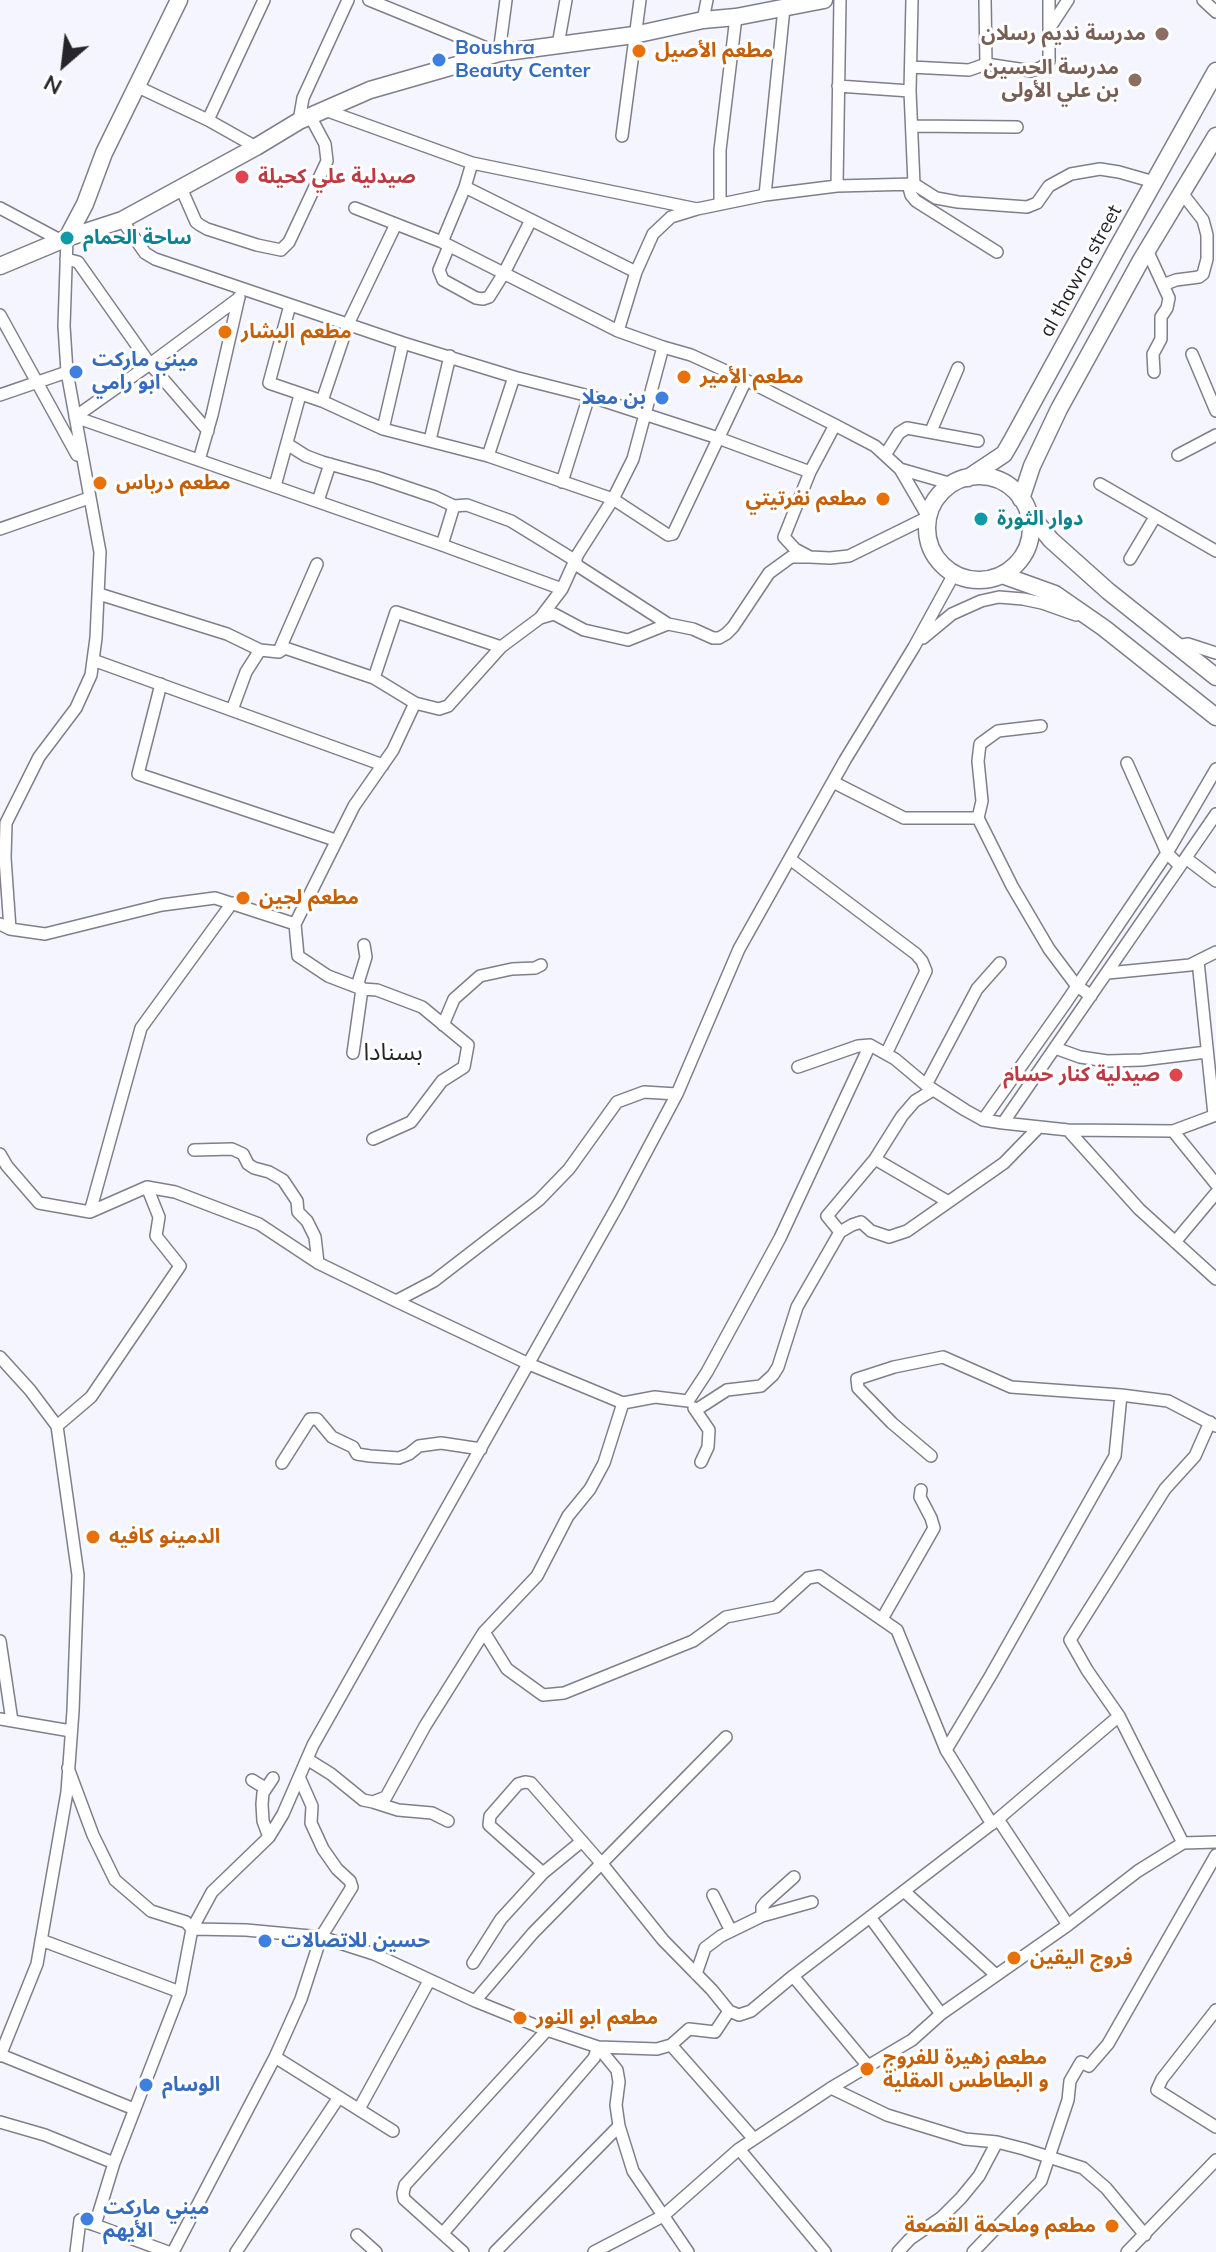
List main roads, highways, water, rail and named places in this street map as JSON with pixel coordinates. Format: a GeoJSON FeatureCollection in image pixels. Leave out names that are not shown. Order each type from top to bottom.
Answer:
{"type":"FeatureCollection","features":[{"type":"Feature","properties":{"kind":"main road"},"geometry":{"type":"LineString","coordinates":[[63,239],[85,204],[104,153],[179,0]]}},
{"type":"Feature","properties":{"kind":"main road"},"geometry":{"type":"LineString","coordinates":[[0,266],[63,239],[122,220],[312,116],[370,90],[499,53],[634,35],[824,0]]}},
{"type":"Feature","properties":{"kind":"main road","name":"al thawra street"},"geometry":{"type":"LineString","coordinates":[[968,478],[1004,454],[1216,71]]}},
{"type":"Feature","properties":{"kind":"main road"},"geometry":{"type":"LineString","coordinates":[[1216,136],[1147,250],[1059,409],[1032,466],[1024,505],[1031,526],[1024,555],[1002,575],[986,580],[969,579],[954,574],[940,564],[931,550],[927,534],[933,504],[952,484],[968,478],[984,477],[999,481],[1012,489],[1024,505],[1051,540],[1108,591],[1216,677]]}},
{"type":"Feature","properties":{"kind":"main road"},"geometry":{"type":"LineString","coordinates":[[1002,575],[1055,594],[1104,628],[1216,717]]}},
{"type":"Feature","properties":{"kind":"place","name":"مدرسة نديم رسلان"},"geometry":{"type":"Point","coordinates":[1162,34]}},
{"type":"Feature","properties":{"kind":"place","name":"مطعم الأصيل"},"geometry":{"type":"Point","coordinates":[639,51]}},
{"type":"Feature","properties":{"kind":"place","name":"Boushra Beauty Center"},"geometry":{"type":"Point","coordinates":[439,60]}},
{"type":"Feature","properties":{"kind":"place","name":"مدرسة الحسين بن علي الأولى"},"geometry":{"type":"Point","coordinates":[1135,80]}},
{"type":"Feature","properties":{"kind":"place","name":"صيدلية علي كحيلة"},"geometry":{"type":"Point","coordinates":[242,177]}},
{"type":"Feature","properties":{"kind":"place","name":"ساحة الحمام"},"geometry":{"type":"Point","coordinates":[67,238]}},
{"type":"Feature","properties":{"kind":"place","name":"مطعم البشار"},"geometry":{"type":"Point","coordinates":[225,332]}},
{"type":"Feature","properties":{"kind":"place","name":"ميني ماركت ابو رامي"},"geometry":{"type":"Point","coordinates":[76,372]}},
{"type":"Feature","properties":{"kind":"place","name":"مطعم الأمير"},"geometry":{"type":"Point","coordinates":[684,377]}},
{"type":"Feature","properties":{"kind":"place","name":"بن معلا"},"geometry":{"type":"Point","coordinates":[662,398]}},
{"type":"Feature","properties":{"kind":"place","name":"مطعم درباس"},"geometry":{"type":"Point","coordinates":[100,483]}},
{"type":"Feature","properties":{"kind":"place","name":"مطعم نفرتيتي"},"geometry":{"type":"Point","coordinates":[883,499]}},
{"type":"Feature","properties":{"kind":"place","name":"دوار الثورة"},"geometry":{"type":"Point","coordinates":[981,519]}},
{"type":"Feature","properties":{"kind":"place","name":"مطعم لجين"},"geometry":{"type":"Point","coordinates":[243,898]}},
{"type":"Feature","properties":{"kind":"place","name":"صيدلية كنار حسام"},"geometry":{"type":"Point","coordinates":[1176,1075]}},
{"type":"Feature","properties":{"kind":"place","name":"الدمينو كافيه"},"geometry":{"type":"Point","coordinates":[93,1537]}},
{"type":"Feature","properties":{"kind":"place","name":"حسين للاتصالات"},"geometry":{"type":"Point","coordinates":[265,1941]}},
{"type":"Feature","properties":{"kind":"place","name":"فروج اليقين"},"geometry":{"type":"Point","coordinates":[1014,1958]}},
{"type":"Feature","properties":{"kind":"place","name":"مطعم ابو النور"},"geometry":{"type":"Point","coordinates":[520,2018]}},
{"type":"Feature","properties":{"kind":"place","name":"مطعم زهيرة للفروج و البطاطس المقلية"},"geometry":{"type":"Point","coordinates":[867,2069]}},
{"type":"Feature","properties":{"kind":"place","name":"الوسام"},"geometry":{"type":"Point","coordinates":[146,2085]}},
{"type":"Feature","properties":{"kind":"place","name":"ميني ماركت الأيهم"},"geometry":{"type":"Point","coordinates":[87,2219]}},
{"type":"Feature","properties":{"kind":"place","name":"مطعم وملحمة القصعة"},"geometry":{"type":"Point","coordinates":[1112,2226]}},
{"type":"Feature","properties":{"kind":"district","name":"بسنادا"},"geometry":{"type":"Point","coordinates":[393,1053]}}]}
